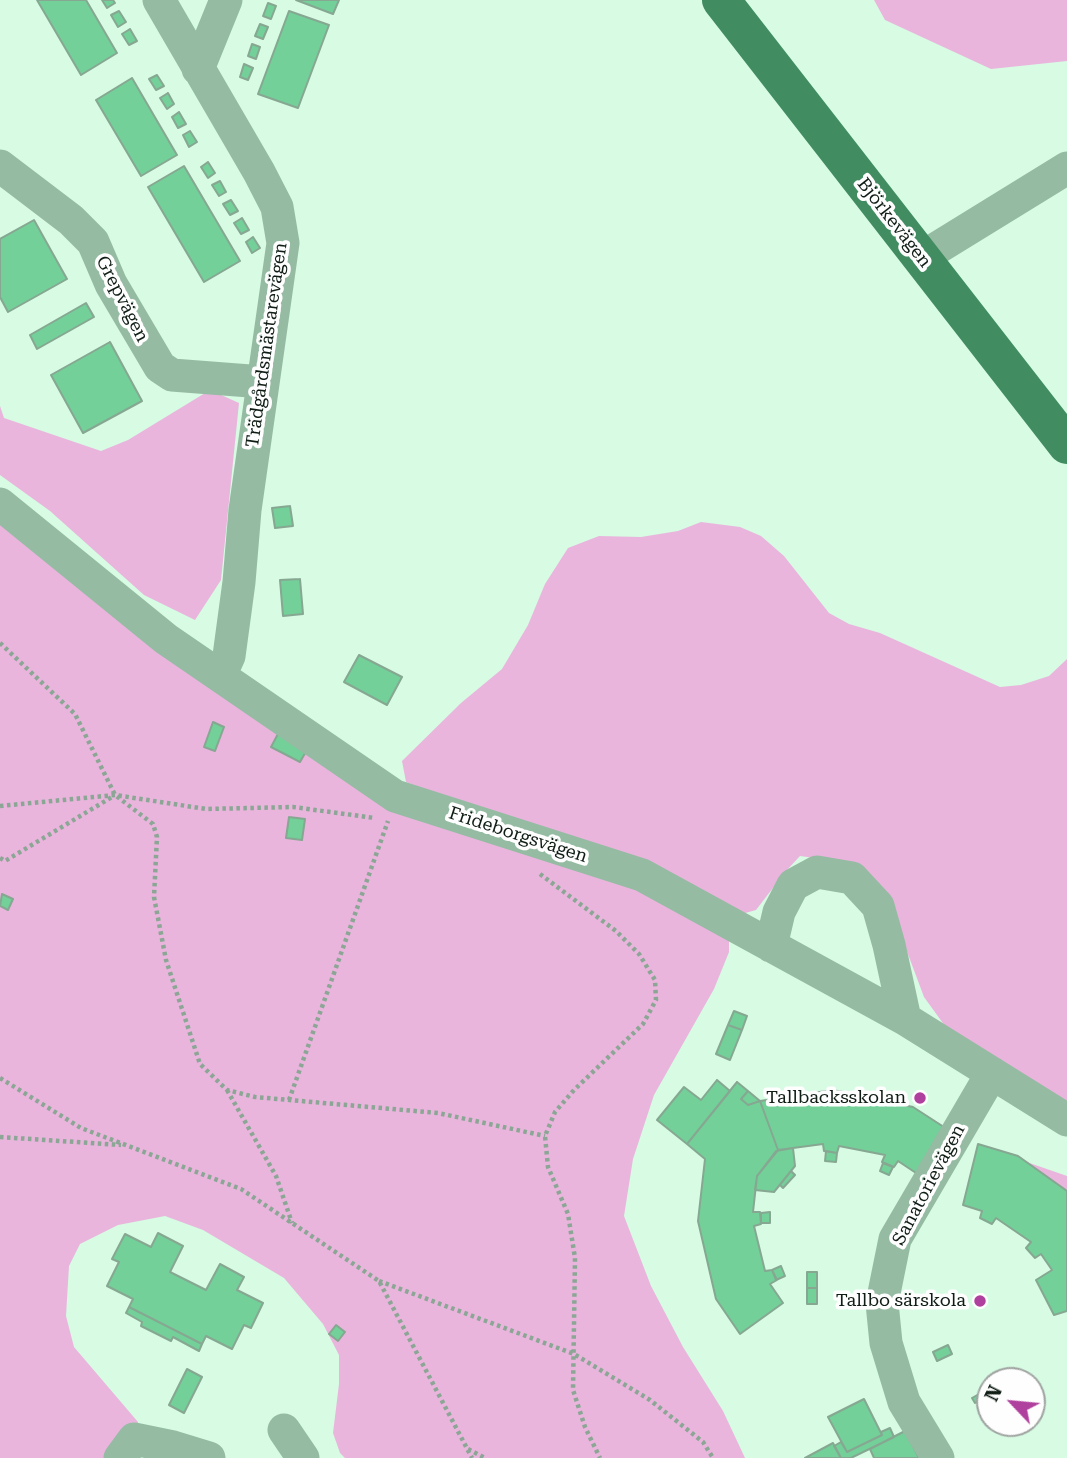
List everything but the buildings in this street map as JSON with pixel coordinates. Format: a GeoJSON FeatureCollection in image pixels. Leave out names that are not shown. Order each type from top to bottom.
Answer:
{"type":"FeatureCollection","features":[{"type":"Feature","properties":{"kind":"main road","name":"Björkevägen"},"geometry":{"type":"LineString","coordinates":[[722,0],[1067,445]]}},
{"type":"Feature","properties":{"kind":"street","name":"Trädgårdsmästarevägen"},"geometry":{"type":"LineString","coordinates":[[159,0],[259,172],[277,207],[284,243],[245,510],[229,656],[220,676]]}},
{"type":"Feature","properties":{"kind":"street"},"geometry":{"type":"LineString","coordinates":[[198,69],[226,0]]}},
{"type":"Feature","properties":{"kind":"street","name":"Grepvägen"},"geometry":{"type":"LineString","coordinates":[[0,166],[71,220],[93,242],[111,284],[160,367],[172,375],[263,382]]}},
{"type":"Feature","properties":{"kind":"street"},"geometry":{"type":"LineString","coordinates":[[921,258],[1067,168]]}},
{"type":"Feature","properties":{"kind":"street","name":"Frideborgsvägen"},"geometry":{"type":"LineString","coordinates":[[0,504],[166,639],[395,796],[642,876],[905,1019],[1067,1120]]}},
{"type":"Feature","properties":{"kind":"street"},"geometry":{"type":"LineString","coordinates":[[771,946],[779,912],[793,885],[817,872],[852,878],[878,906],[905,1019]]}},
{"type":"Feature","properties":{"kind":"street","name":"Sanatorievägen"},"geometry":{"type":"LineString","coordinates":[[938,1458],[904,1402],[886,1343],[882,1303],[895,1239],[992,1073]]}},
{"type":"Feature","properties":{"kind":"street"},"geometry":{"type":"LineString","coordinates":[[284,1430],[303,1458]]}},
{"type":"Feature","properties":{"kind":"street"},"geometry":{"type":"LineString","coordinates":[[120,1458],[134,1439],[209,1458]]}},
{"type":"Feature","properties":{"kind":"path"},"geometry":{"type":"LineString","coordinates":[[0,643],[75,714],[115,795],[153,824],[157,837],[154,897],[166,960],[200,1064],[227,1090],[276,1175],[292,1223]]}},
{"type":"Feature","properties":{"kind":"path"},"geometry":{"type":"LineString","coordinates":[[0,858],[5,861],[115,795]]}},
{"type":"Feature","properties":{"kind":"path"},"geometry":{"type":"LineString","coordinates":[[0,806],[115,795],[206,809],[293,807],[401,824]]}},
{"type":"Feature","properties":{"kind":"path"},"geometry":{"type":"LineString","coordinates":[[289,1100],[388,820]]}},
{"type":"Feature","properties":{"kind":"path"},"geometry":{"type":"LineString","coordinates":[[533,869],[616,931],[639,954],[655,981],[656,1000],[643,1024],[561,1104],[545,1136],[548,1167],[568,1214],[575,1258],[573,1390],[584,1427],[600,1458]]}},
{"type":"Feature","properties":{"kind":"path"},"geometry":{"type":"LineString","coordinates":[[0,1078],[82,1128],[241,1189],[379,1280],[574,1354],[650,1400],[703,1442],[713,1458]]}},
{"type":"Feature","properties":{"kind":"path"},"geometry":{"type":"LineString","coordinates":[[227,1090],[255,1097],[438,1113],[545,1136]]}},
{"type":"Feature","properties":{"kind":"path"},"geometry":{"type":"LineString","coordinates":[[0,1137],[128,1146]]}},
{"type":"Feature","properties":{"kind":"path"},"geometry":{"type":"LineString","coordinates":[[379,1280],[472,1458]]}},
{"type":"Feature","properties":{"kind":"path"},"geometry":{"type":"LineString","coordinates":[[468,1449],[485,1458]]}},
{"type":"Feature","properties":{"kind":"shaded area"},"geometry":{"type":"Polygon","coordinates":[[[874,0],[1067,0],[1067,61],[991,69],[885,20],[874,0]]]}},
{"type":"Feature","properties":{"kind":"shaded area"},"geometry":{"type":"Polygon","coordinates":[[[210,390],[239,403],[221,580],[195,620],[144,595],[50,511],[0,475],[0,406],[4,418],[101,451],[128,440],[210,390]]]}},
{"type":"Feature","properties":{"kind":"shaded area"},"geometry":{"type":"Polygon","coordinates":[[[0,520],[304,746],[649,888],[729,935],[729,952],[714,989],[654,1095],[633,1159],[624,1216],[651,1286],[683,1347],[723,1411],[745,1458],[345,1458],[340,1453],[333,1433],[339,1384],[339,1355],[323,1324],[284,1278],[203,1230],[165,1216],[118,1225],[80,1244],[69,1266],[66,1316],[74,1347],[138,1422],[137,1451],[133,1458],[0,1458],[0,520]]]}},
{"type":"Feature","properties":{"kind":"shaded area"},"geometry":{"type":"Polygon","coordinates":[[[701,522],[740,527],[761,536],[784,556],[829,613],[849,624],[880,633],[1000,687],[1021,685],[1049,676],[1067,659],[1067,1105],[945,1026],[924,997],[887,898],[830,860],[800,856],[756,910],[738,915],[406,782],[402,761],[461,703],[502,669],[528,625],[545,584],[568,548],[599,536],[641,537],[678,531],[701,522]]]}},
{"type":"Feature","properties":{"kind":"shaded area"},"geometry":{"type":"Polygon","coordinates":[[[1018,1159],[1067,1176],[1067,1205],[1018,1159]]]}},
{"type":"Feature","properties":{"kind":"place","name":"Tallbacksskolan"},"geometry":{"type":"Point","coordinates":[920,1098]}},
{"type":"Feature","properties":{"kind":"place","name":"Tallbo särskola"},"geometry":{"type":"Point","coordinates":[980,1301]}}]}
